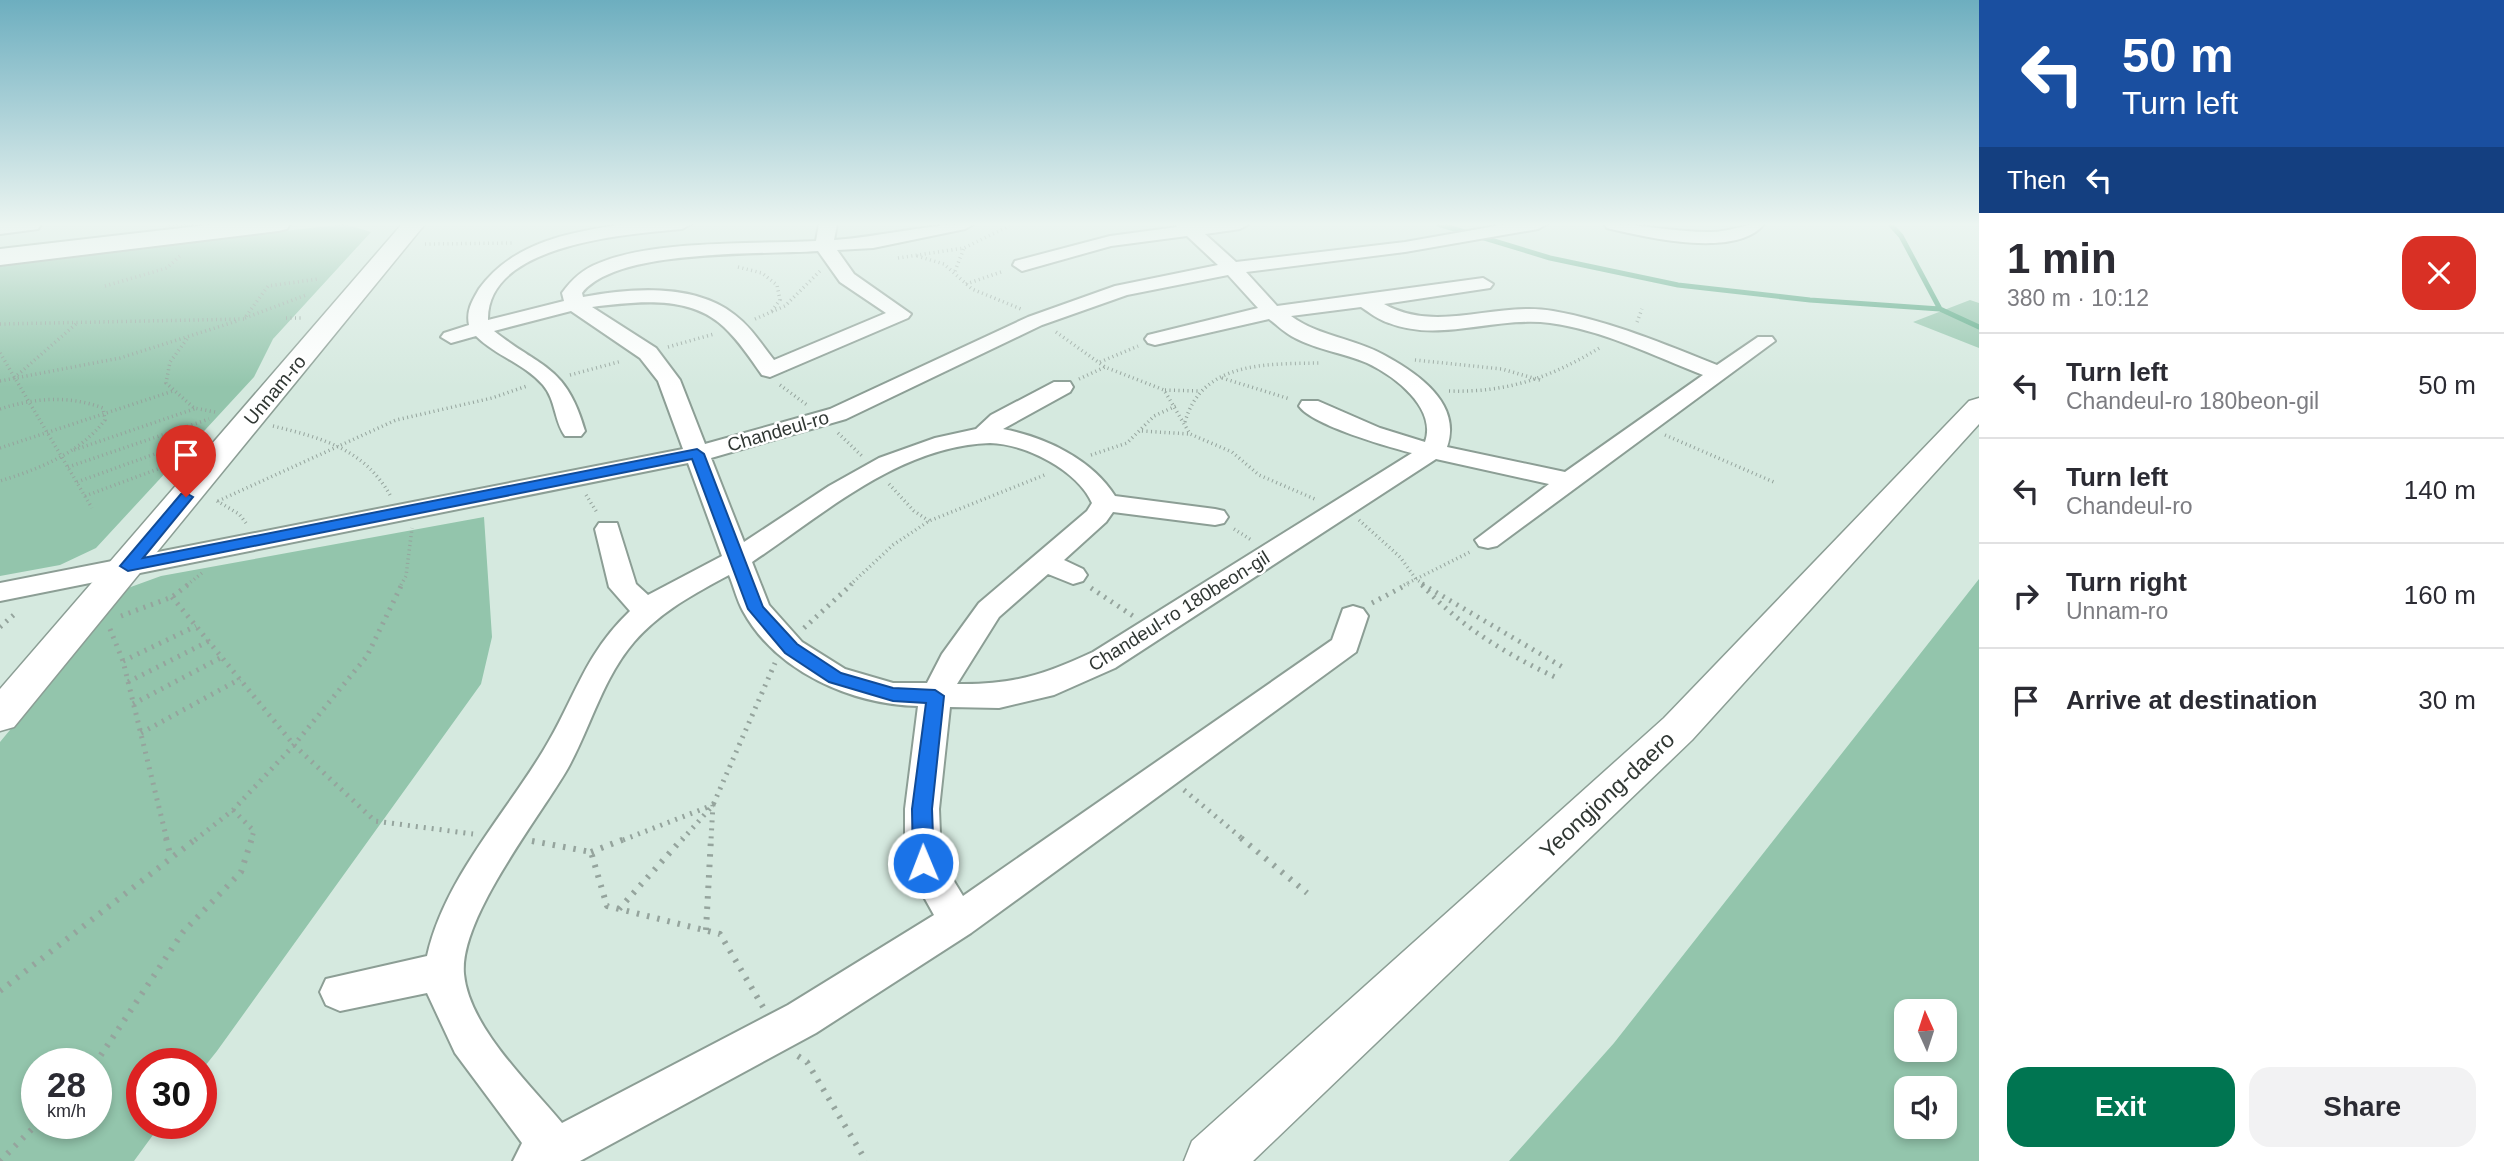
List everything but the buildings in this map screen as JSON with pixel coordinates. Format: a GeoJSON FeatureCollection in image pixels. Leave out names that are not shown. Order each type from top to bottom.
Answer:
{"type":"FeatureCollection","features":[{"type":"Feature","properties":{"kind":"street","name":"Unnam-ro"},"geometry":{"type":"LineString","coordinates":[[0,716],[380,278]]}},
{"type":"Feature","properties":{"kind":"street"},"geometry":{"type":"LineString","coordinates":[[498,278],[489,287],[478,313],[481,328],[496,342],[554,380],[566,402],[573,431]]}},
{"type":"Feature","properties":{"kind":"street"},"geometry":{"type":"LineString","coordinates":[[575,304],[572,293],[584,278]]}},
{"type":"Feature","properties":{"kind":"street"},"geometry":{"type":"LineString","coordinates":[[451,337],[575,304],[618,297],[682,300],[706,307],[731,323],[771,374],[909,319],[850,278]]}},
{"type":"Feature","properties":{"kind":"street","name":"Chandeul-ro"},"geometry":{"type":"LineString","coordinates":[[8,602],[128,566],[697,454],[838,414],[1035,321],[1122,290],[1181,278]]}},
{"type":"Feature","properties":{"kind":"street"},"geometry":{"type":"LineString","coordinates":[[1241,278],[1272,312],[1301,334],[1376,359],[1426,396],[1437,413],[1441,430],[1434,450]]}},
{"type":"Feature","properties":{"kind":"street"},"geometry":{"type":"LineString","coordinates":[[1156,339],[1190,328],[1272,312],[1483,284]]}},
{"type":"Feature","properties":{"kind":"street"},"geometry":{"type":"LineString","coordinates":[[1364,301],[1396,318],[1430,325],[1521,314],[1552,317],[1624,336],[1719,374]]}},
{"type":"Feature","properties":{"kind":"street","name":"Chandeul-ro 180beon-gil"},"geometry":{"type":"LineString","coordinates":[[575,304],[648,353],[669,380],[756,609],[791,649],[835,677],[893,694],[999,696],[1054,684],[1104,660],[1434,450]]}},
{"type":"Feature","properties":{"kind":"street"},"geometry":{"type":"LineString","coordinates":[[1488,540],[1765,341]]}},
{"type":"Feature","properties":{"kind":"street"},"geometry":{"type":"LineString","coordinates":[[983,436],[999,420],[1062,387]]}},
{"type":"Feature","properties":{"kind":"street"},"geometry":{"type":"LineString","coordinates":[[1310,406],[1335,420],[1434,450],[1570,481]]}},
{"type":"Feature","properties":{"kind":"street","name":"Yeongjong-daero"},"geometry":{"type":"LineString","coordinates":[[1212,1161],[1678,729],[1979,407]]}},
{"type":"Feature","properties":{"kind":"street"},"geometry":{"type":"LineString","coordinates":[[1105,503],[1100,491],[1085,474],[1022,441],[983,436],[937,444],[883,464],[828,496],[737,559],[647,611],[614,646],[592,679],[577,720],[491,861],[456,927],[444,971],[448,998],[465,1034],[546,1156],[802,1019],[958,921],[1345,645],[1353,616]]}},
{"type":"Feature","properties":{"kind":"street"},"geometry":{"type":"LineString","coordinates":[[1105,503],[1215,517]]}},
{"type":"Feature","properties":{"kind":"street"},"geometry":{"type":"LineString","coordinates":[[958,921],[923,863],[922,809],[935,696],[953,662],[989,610],[1059,569],[1105,503]]}},
{"type":"Feature","properties":{"kind":"street"},"geometry":{"type":"LineString","coordinates":[[607,529],[623,587],[647,611]]}},
{"type":"Feature","properties":{"kind":"street"},"geometry":{"type":"LineString","coordinates":[[340,992],[444,971]]}},
{"type":"Feature","properties":{"kind":"path"},"geometry":{"type":"LineString","coordinates":[[105,286],[132,278]]}},
{"type":"Feature","properties":{"kind":"path"},"geometry":{"type":"LineString","coordinates":[[769,278],[778,285],[780,300],[771,312]]}},
{"type":"Feature","properties":{"kind":"path"},"geometry":{"type":"LineString","coordinates":[[960,278],[965,285],[1008,301],[1023,310],[1023,316]]}},
{"type":"Feature","properties":{"kind":"path"},"geometry":{"type":"LineString","coordinates":[[965,285],[984,278]]}},
{"type":"Feature","properties":{"kind":"path"},"geometry":{"type":"LineString","coordinates":[[244,319],[268,286],[318,279]]}},
{"type":"Feature","properties":{"kind":"path"},"geometry":{"type":"LineString","coordinates":[[0,381],[120,358],[187,339],[306,295]]}},
{"type":"Feature","properties":{"kind":"path"},"geometry":{"type":"LineString","coordinates":[[286,318],[301,318]]}},
{"type":"Feature","properties":{"kind":"path"},"geometry":{"type":"LineString","coordinates":[[0,324],[244,319]]}},
{"type":"Feature","properties":{"kind":"path"},"geometry":{"type":"LineString","coordinates":[[13,379],[78,323]]}},
{"type":"Feature","properties":{"kind":"path"},"geometry":{"type":"LineString","coordinates":[[1050,329],[1105,367],[1164,390],[1199,391]]}},
{"type":"Feature","properties":{"kind":"path"},"geometry":{"type":"LineString","coordinates":[[187,339],[170,362],[166,383],[173,391],[207,414],[215,412]]}},
{"type":"Feature","properties":{"kind":"path"},"geometry":{"type":"LineString","coordinates":[[1100,362],[1156,339]]}},
{"type":"Feature","properties":{"kind":"path"},"geometry":{"type":"LineString","coordinates":[[1445,391],[1494,392],[1541,380],[1564,371],[1612,341]]}},
{"type":"Feature","properties":{"kind":"path"},"geometry":{"type":"LineString","coordinates":[[0,353],[92,508]]}},
{"type":"Feature","properties":{"kind":"path"},"geometry":{"type":"LineString","coordinates":[[218,502],[396,420],[492,398],[514,389],[633,357]]}},
{"type":"Feature","properties":{"kind":"path"},"geometry":{"type":"LineString","coordinates":[[1410,361],[1491,367],[1541,380]]}},
{"type":"Feature","properties":{"kind":"path"},"geometry":{"type":"LineString","coordinates":[[1185,425],[1186,411],[1199,391],[1233,370],[1253,366],[1326,362]]}},
{"type":"Feature","properties":{"kind":"path"},"geometry":{"type":"LineString","coordinates":[[771,374],[810,408]]}},
{"type":"Feature","properties":{"kind":"path"},"geometry":{"type":"LineString","coordinates":[[1221,377],[1310,406]]}},
{"type":"Feature","properties":{"kind":"path"},"geometry":{"type":"LineString","coordinates":[[1164,390],[1176,405],[1189,434]]}},
{"type":"Feature","properties":{"kind":"path"},"geometry":{"type":"LineString","coordinates":[[0,448],[173,391]]}},
{"type":"Feature","properties":{"kind":"path"},"geometry":{"type":"LineString","coordinates":[[0,409],[64,398],[88,401],[103,408],[104,414],[104,420],[91,438],[35,470],[0,481]]}},
{"type":"Feature","properties":{"kind":"path"},"geometry":{"type":"LineString","coordinates":[[1089,456],[1127,443],[1154,416],[1176,405]]}},
{"type":"Feature","properties":{"kind":"path"},"geometry":{"type":"LineString","coordinates":[[60,454],[197,408]]}},
{"type":"Feature","properties":{"kind":"path"},"geometry":{"type":"LineString","coordinates":[[68,467],[209,419]]}},
{"type":"Feature","properties":{"kind":"path"},"geometry":{"type":"LineString","coordinates":[[271,425],[344,445],[383,480],[390,495]]}},
{"type":"Feature","properties":{"kind":"path"},"geometry":{"type":"LineString","coordinates":[[835,430],[867,461]]}},
{"type":"Feature","properties":{"kind":"path"},"geometry":{"type":"LineString","coordinates":[[1140,431],[1189,434],[1232,452],[1259,475],[1320,501]]}},
{"type":"Feature","properties":{"kind":"path"},"geometry":{"type":"LineString","coordinates":[[1656,432],[1776,483]]}},
{"type":"Feature","properties":{"kind":"path"},"geometry":{"type":"LineString","coordinates":[[77,482],[188,442]]}},
{"type":"Feature","properties":{"kind":"path"},"geometry":{"type":"LineString","coordinates":[[85,496],[166,466]]}},
{"type":"Feature","properties":{"kind":"path"},"geometry":{"type":"LineString","coordinates":[[797,635],[893,545],[929,521],[978,499],[1051,473]]}},
{"type":"Feature","properties":{"kind":"path"},"geometry":{"type":"LineString","coordinates":[[888,483],[914,511],[929,521]]}},
{"type":"Feature","properties":{"kind":"path"},"geometry":{"type":"LineString","coordinates":[[583,491],[607,529]]}},
{"type":"Feature","properties":{"kind":"path"},"geometry":{"type":"LineString","coordinates":[[210,500],[239,514],[250,527]]}},
{"type":"Feature","properties":{"kind":"path"},"geometry":{"type":"LineString","coordinates":[[1352,516],[1400,557],[1439,605],[1476,635],[1557,678]]}},
{"type":"Feature","properties":{"kind":"path"},"geometry":{"type":"LineString","coordinates":[[1215,517],[1262,547]]}},
{"type":"Feature","properties":{"kind":"path"},"geometry":{"type":"LineString","coordinates":[[0,990],[233,810],[294,745],[367,656],[406,576],[412,526]]}},
{"type":"Feature","properties":{"kind":"path"},"geometry":{"type":"LineString","coordinates":[[1353,616],[1394,588],[1450,566],[1488,540]]}},
{"type":"Feature","properties":{"kind":"path"},"geometry":{"type":"LineString","coordinates":[[1059,569],[1141,622]]}},
{"type":"Feature","properties":{"kind":"path"},"geometry":{"type":"LineString","coordinates":[[120,616],[172,597],[204,572]]}},
{"type":"Feature","properties":{"kind":"path"},"geometry":{"type":"LineString","coordinates":[[1416,579],[1444,599],[1566,669]]}},
{"type":"Feature","properties":{"kind":"path"},"geometry":{"type":"LineString","coordinates":[[172,597],[294,745],[375,821],[486,836]]}},
{"type":"Feature","properties":{"kind":"path"},"geometry":{"type":"LineString","coordinates":[[0,627],[8,602]]}},
{"type":"Feature","properties":{"kind":"path"},"geometry":{"type":"LineString","coordinates":[[107,621],[123,661],[171,858]]}},
{"type":"Feature","properties":{"kind":"path"},"geometry":{"type":"LineString","coordinates":[[123,661],[196,625]]}},
{"type":"Feature","properties":{"kind":"path"},"geometry":{"type":"LineString","coordinates":[[128,682],[209,642]]}},
{"type":"Feature","properties":{"kind":"path"},"geometry":{"type":"LineString","coordinates":[[133,704],[222,657]]}},
{"type":"Feature","properties":{"kind":"path"},"geometry":{"type":"LineString","coordinates":[[619,909],[713,805],[777,659]]}},
{"type":"Feature","properties":{"kind":"path"},"geometry":{"type":"LineString","coordinates":[[141,733],[240,679]]}},
{"type":"Feature","properties":{"kind":"path"},"geometry":{"type":"LineString","coordinates":[[1175,783],[1307,893]]}},
{"type":"Feature","properties":{"kind":"path"},"geometry":{"type":"LineString","coordinates":[[525,840],[591,852],[713,805]]}},
{"type":"Feature","properties":{"kind":"path"},"geometry":{"type":"LineString","coordinates":[[705,930],[713,805]]}},
{"type":"Feature","properties":{"kind":"path"},"geometry":{"type":"LineString","coordinates":[[106,1048],[183,932],[241,872],[254,831],[233,810]]}},
{"type":"Feature","properties":{"kind":"path"},"geometry":{"type":"LineString","coordinates":[[591,852],[607,906],[719,934],[766,1013]]}},
{"type":"Feature","properties":{"kind":"path"},"geometry":{"type":"LineString","coordinates":[[791,1052],[807,1062],[866,1161]]}},
{"type":"Feature","properties":{"kind":"path"},"geometry":{"type":"LineString","coordinates":[[0,1161],[22,1139]]}},
{"type":"Feature","properties":{"kind":"green space"},"geometry":{"type":"Polygon","coordinates":[[[0,278],[329,278],[273,339],[254,377],[96,548],[60,565],[0,576],[0,278]]]}},
{"type":"Feature","properties":{"kind":"green space"},"geometry":{"type":"Polygon","coordinates":[[[1970,300],[1979,303],[1979,348],[1913,322],[1970,300]]]}},
{"type":"Feature","properties":{"kind":"green space"},"geometry":{"type":"Polygon","coordinates":[[[484,517],[492,637],[481,684],[217,1051],[217,1048],[126,1048],[126,1139],[150,1139],[134,1161],[0,1161],[0,742],[128,588],[161,576],[484,517]]]}},
{"type":"Feature","properties":{"kind":"green space"},"geometry":{"type":"Polygon","coordinates":[[[1979,579],[1979,1161],[1509,1161],[1614,1043],[1979,579]]]}},
{"type":"Feature","properties":{"kind":"waterway"},"geometry":{"type":"LineString","coordinates":[[1646,278],[1678,285],[1810,300],[1940,309]]}},
{"type":"Feature","properties":{"kind":"waterway"},"geometry":{"type":"LineString","coordinates":[[1924,278],[1940,309]]}},
{"type":"Feature","properties":{"kind":"waterway"},"geometry":{"type":"LineString","coordinates":[[1940,309],[1979,327]]}},
{"type":"Feature","properties":{"kind":"route"},"geometry":{"type":"LineString","coordinates":[[186,497],[128,566],[697,454],[756,609],[791,649],[835,677],[893,694],[935,696],[922,809],[923,863]]}}]}
